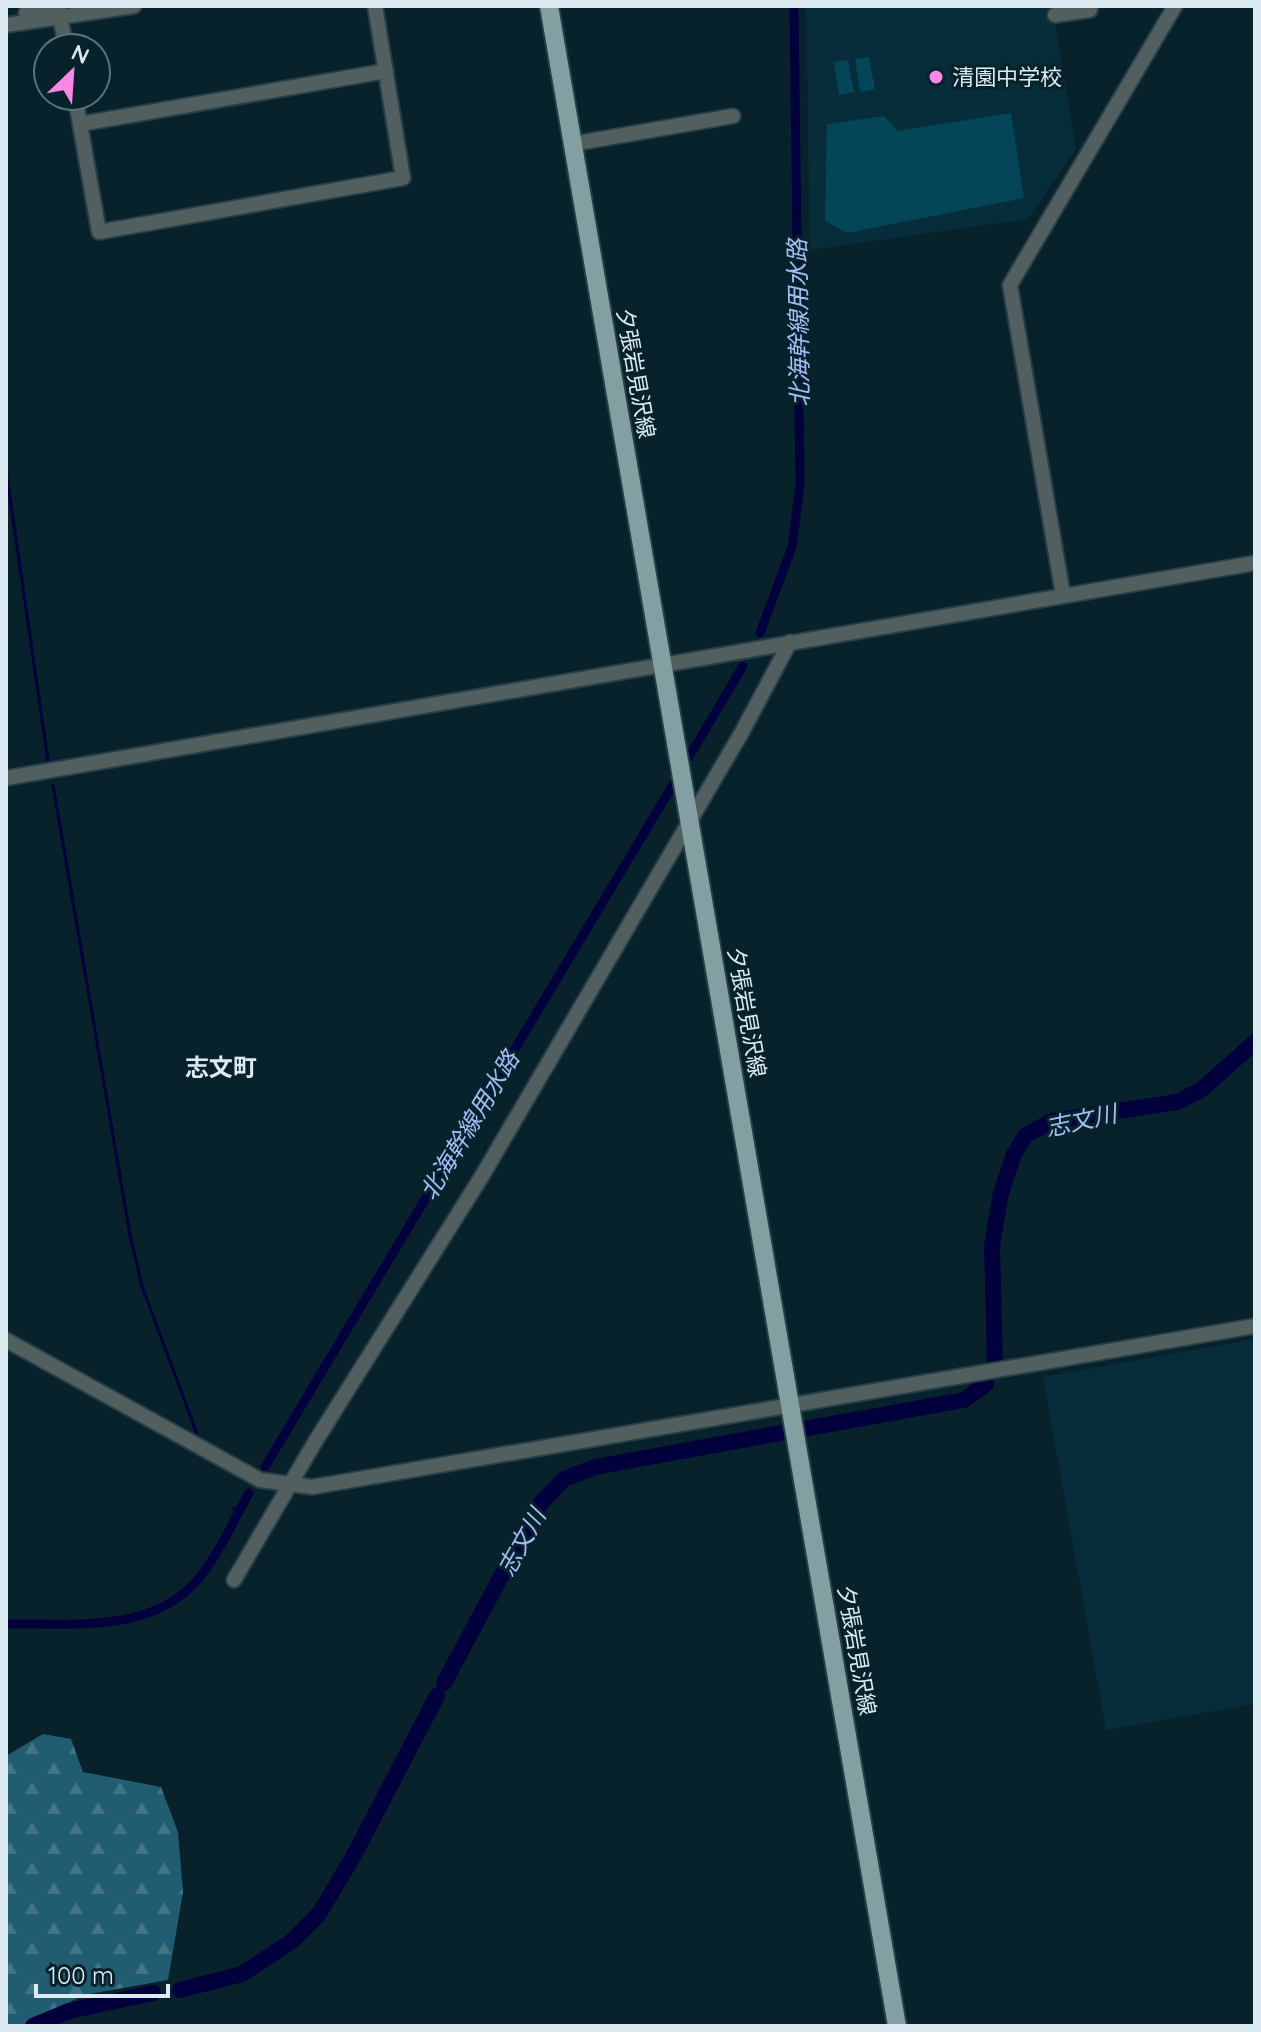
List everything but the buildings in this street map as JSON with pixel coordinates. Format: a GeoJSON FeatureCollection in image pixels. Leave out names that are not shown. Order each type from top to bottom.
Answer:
{"type":"FeatureCollection","features":[{"type":"Feature","properties":{"kind":"main road","name":"夕張岩見沢線"},"geometry":{"type":"LineString","coordinates":[[549,6],[897,2026]]}},
{"type":"Feature","properties":{"kind":"street"},"geometry":{"type":"LineString","coordinates":[[6,16],[134,6]]}},
{"type":"Feature","properties":{"kind":"street"},"geometry":{"type":"LineString","coordinates":[[78,112],[99,232],[403,178],[375,6]]}},
{"type":"Feature","properties":{"kind":"street"},"geometry":{"type":"LineString","coordinates":[[1055,15],[1090,10],[1090,6]]}},
{"type":"Feature","properties":{"kind":"street"},"geometry":{"type":"LineString","coordinates":[[1063,595],[1010,285],[1175,6]]}},
{"type":"Feature","properties":{"kind":"street"},"geometry":{"type":"LineString","coordinates":[[6,25],[58,10]]}},
{"type":"Feature","properties":{"kind":"street"},"geometry":{"type":"LineString","coordinates":[[58,10],[63,32]]}},
{"type":"Feature","properties":{"kind":"street"},"geometry":{"type":"LineString","coordinates":[[80,124],[386,71]]}},
{"type":"Feature","properties":{"kind":"street"},"geometry":{"type":"LineString","coordinates":[[572,144],[733,116]]}},
{"type":"Feature","properties":{"kind":"street"},"geometry":{"type":"LineString","coordinates":[[6,778],[1255,563]]}},
{"type":"Feature","properties":{"kind":"street"},"geometry":{"type":"LineString","coordinates":[[234,1580],[315,1442],[482,1176],[742,732],[790,642]]}},
{"type":"Feature","properties":{"kind":"street"},"geometry":{"type":"LineString","coordinates":[[6,1340],[221,1460],[260,1480],[291,1487],[339,1483],[1255,1326]]}},
{"type":"Feature","properties":{"kind":"shaded area","name":"清園中学校"},"geometry":{"type":"Polygon","coordinates":[[[806,6],[1052,6],[1076,149],[1028,219],[810,250],[806,6]]]}},
{"type":"Feature","properties":{"kind":"shaded area"},"geometry":{"type":"Polygon","coordinates":[[[869,57],[875,89],[860,92],[855,59],[869,57]]]}},
{"type":"Feature","properties":{"kind":"shaded area"},"geometry":{"type":"Polygon","coordinates":[[[848,60],[854,92],[839,95],[834,62],[848,60]]]}},
{"type":"Feature","properties":{"kind":"shaded area"},"geometry":{"type":"Polygon","coordinates":[[[1011,113],[1024,198],[847,233],[825,221],[827,124],[884,116],[898,131],[1011,113]]]}},
{"type":"Feature","properties":{"kind":"shaded area"},"geometry":{"type":"Polygon","coordinates":[[[1255,1339],[1255,1704],[1106,1730],[1043,1377],[1255,1339]]]}},
{"type":"Feature","properties":{"kind":"green space"},"geometry":{"type":"Polygon","coordinates":[[[43,1734],[71,1739],[83,1772],[161,1787],[178,1832],[183,1892],[168,1980],[84,1995],[21,2026],[6,2026],[6,1756],[43,1734]]]}},
{"type":"Feature","properties":{"kind":"waterway","name":"北海幹線用水路"},"geometry":{"type":"LineString","coordinates":[[760,633],[792,547],[800,485],[794,6]]}},
{"type":"Feature","properties":{"kind":"waterway"},"geometry":{"type":"LineString","coordinates":[[6,470],[48,761]]}},
{"type":"Feature","properties":{"kind":"waterway","name":"北海幹線用水路"},"geometry":{"type":"LineString","coordinates":[[689,757],[743,666]]}},
{"type":"Feature","properties":{"kind":"waterway","name":"北海幹線用水路"},"geometry":{"type":"LineString","coordinates":[[265,1467],[674,783]]}},
{"type":"Feature","properties":{"kind":"waterway"},"geometry":{"type":"LineString","coordinates":[[53,785],[130,1235],[142,1286],[197,1434]]}},
{"type":"Feature","properties":{"kind":"waterway","name":"志文川"},"geometry":{"type":"LineString","coordinates":[[995,1364],[992,1246],[1001,1193],[1014,1154],[1026,1135],[1052,1121],[1177,1102],[1201,1090],[1255,1042]]}},
{"type":"Feature","properties":{"kind":"waterway","name":"志文川"},"geometry":{"type":"LineString","coordinates":[[804,1429],[964,1400],[986,1384]]}},
{"type":"Feature","properties":{"kind":"waterway","name":"志文川"},"geometry":{"type":"LineString","coordinates":[[444,1683],[540,1504],[564,1479],[595,1467],[786,1432]]}},
{"type":"Feature","properties":{"kind":"waterway","name":"北海幹線用水路"},"geometry":{"type":"LineString","coordinates":[[6,1624],[115,1621],[166,1605],[187,1590],[206,1569],[249,1493]]}},
{"type":"Feature","properties":{"kind":"waterway","name":"北海幹線用水路"},"geometry":{"type":"LineString","coordinates":[[233,1508],[238,1513]]}},
{"type":"Feature","properties":{"kind":"waterway","name":"志文川"},"geometry":{"type":"LineString","coordinates":[[180,1990],[242,1974],[292,1941],[319,1914],[354,1855],[437,1696]]}},
{"type":"Feature","properties":{"kind":"waterway","name":"志文川"},"geometry":{"type":"LineString","coordinates":[[33,2026],[69,2011],[153,1993]]}},
{"type":"Feature","properties":{"kind":"place","name":"清園中学校"},"geometry":{"type":"Point","coordinates":[936,77]}},
{"type":"Feature","properties":{"kind":"district","name":"志文町"},"geometry":{"type":"Point","coordinates":[221,1067]}}]}
